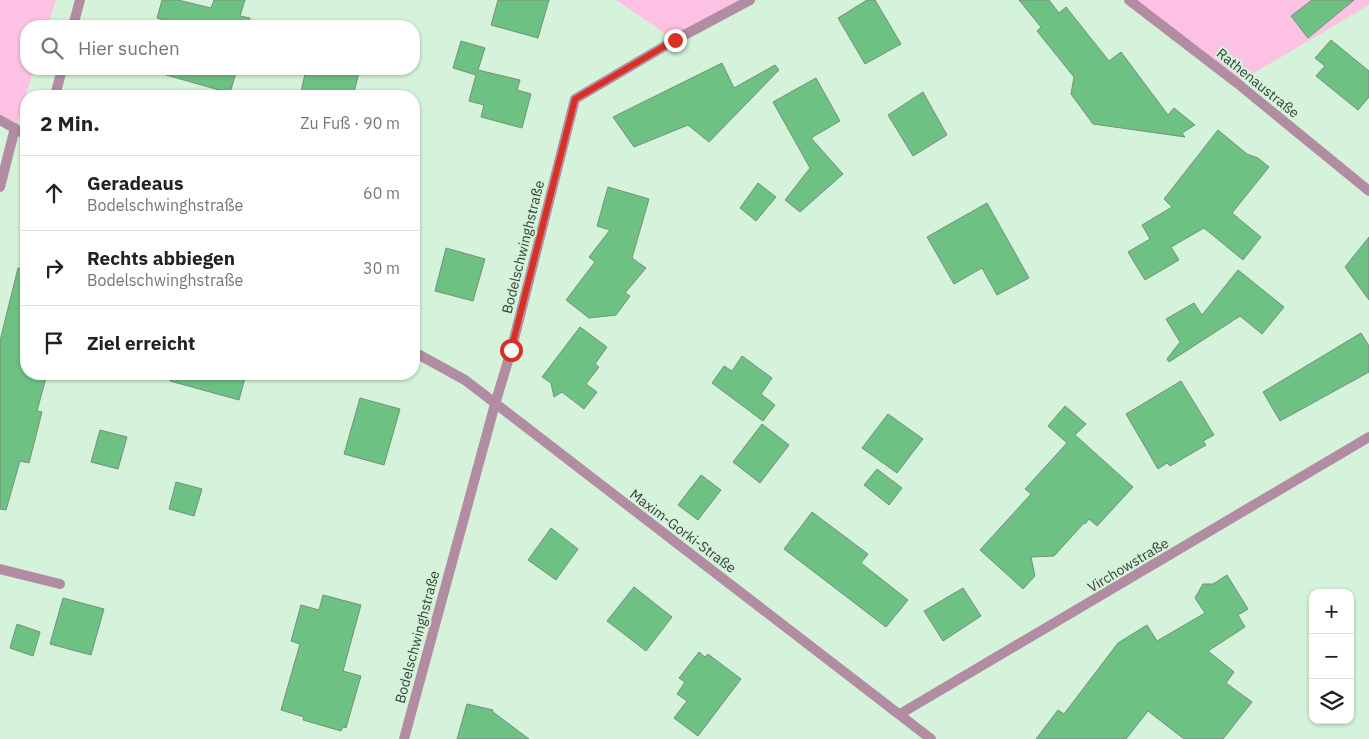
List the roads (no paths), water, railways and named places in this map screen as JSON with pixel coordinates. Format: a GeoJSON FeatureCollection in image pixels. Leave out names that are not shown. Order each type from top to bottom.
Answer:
{"type":"FeatureCollection","features":[{"type":"Feature","properties":{"kind":"street"},"geometry":{"type":"LineString","coordinates":[[75,20],[80,0]]}},
{"type":"Feature","properties":{"kind":"street","name":"Bodelschwinghstraße"},"geometry":{"type":"LineString","coordinates":[[404,739],[511,350],[575,99],[675,40],[750,0]]}},
{"type":"Feature","properties":{"kind":"street","name":"Rathenaustraße"},"geometry":{"type":"LineString","coordinates":[[1128,0],[1238,83],[1369,191]]}},
{"type":"Feature","properties":{"kind":"street"},"geometry":{"type":"LineString","coordinates":[[57,90],[60,75]]}},
{"type":"Feature","properties":{"kind":"street"},"geometry":{"type":"LineString","coordinates":[[0,120],[20,131]]}},
{"type":"Feature","properties":{"kind":"street"},"geometry":{"type":"LineString","coordinates":[[0,187],[15,128]]}},
{"type":"Feature","properties":{"kind":"street","name":"Maxim-Gorki-Straße"},"geometry":{"type":"LineString","coordinates":[[420,355],[465,380],[931,739]]}},
{"type":"Feature","properties":{"kind":"street","name":"Virchowstraße"},"geometry":{"type":"LineString","coordinates":[[900,714],[1369,437]]}},
{"type":"Feature","properties":{"kind":"street"},"geometry":{"type":"LineString","coordinates":[[0,570],[60,584]]}}]}
